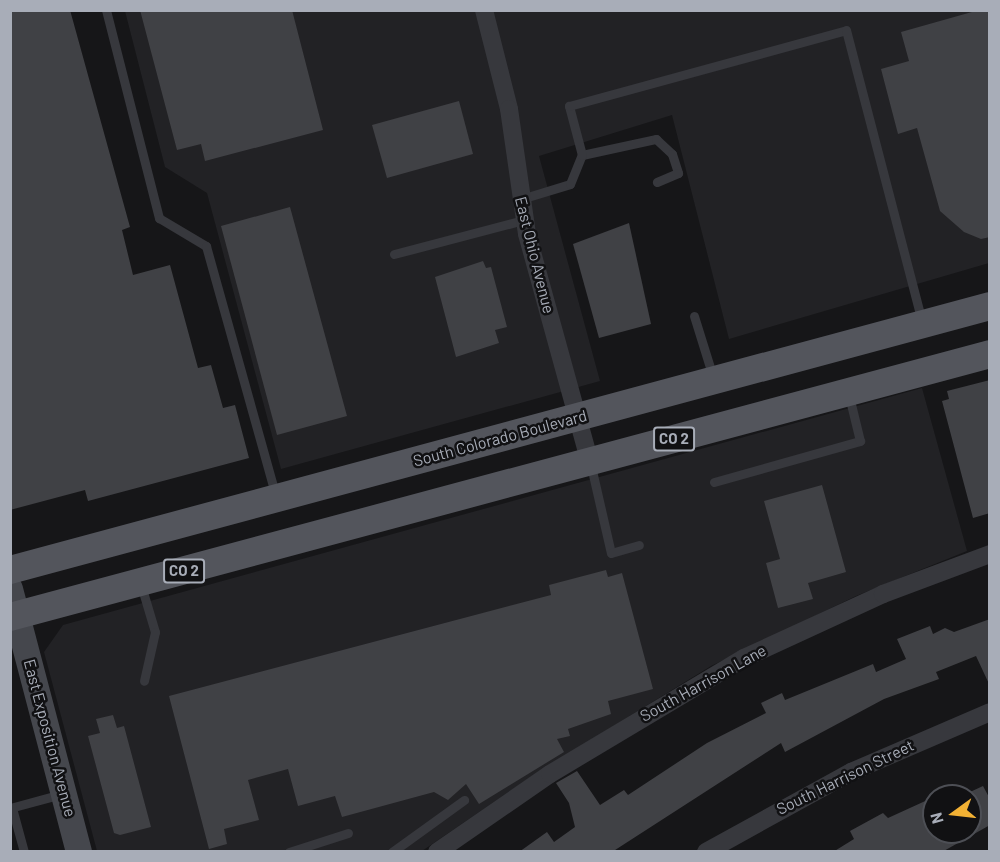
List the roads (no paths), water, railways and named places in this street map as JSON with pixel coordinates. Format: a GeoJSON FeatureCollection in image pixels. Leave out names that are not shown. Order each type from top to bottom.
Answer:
{"type":"FeatureCollection","features":[{"type":"Feature","properties":{"kind":"main road","name":"South Colorado Boulevard"},"geometry":{"type":"LineString","coordinates":[[10,570],[990,306]]}},
{"type":"Feature","properties":{"kind":"main road","name":"CO 2"},"geometry":{"type":"LineString","coordinates":[[13,607],[141,583],[990,354]]}},
{"type":"Feature","properties":{"kind":"street","name":"East Ohio Avenue"},"geometry":{"type":"LineString","coordinates":[[484,10],[509,109],[524,220],[590,462]]}},
{"type":"Feature","properties":{"kind":"street","name":"South Harrison Lane"},"geometry":{"type":"LineString","coordinates":[[437,852],[550,774],[744,658],[883,594],[990,554]]}},
{"type":"Feature","properties":{"kind":"street","name":"East Exposition Avenue"},"geometry":{"type":"LineString","coordinates":[[13,607],[79,852]]}},
{"type":"Feature","properties":{"kind":"street","name":"South Harrison Street"},"geometry":{"type":"LineString","coordinates":[[706,852],[851,772],[990,712]]}},
{"type":"Feature","properties":{"kind":"lane"},"geometry":{"type":"LineString","coordinates":[[106,10],[159,218],[206,246],[277,498]]}},
{"type":"Feature","properties":{"kind":"lane"},"geometry":{"type":"LineString","coordinates":[[520,199],[570,184],[582,155],[569,106],[846,30],[923,324]]}},
{"type":"Feature","properties":{"kind":"lane"},"geometry":{"type":"LineString","coordinates":[[582,155],[656,139],[672,154],[678,173],[657,182]]}},
{"type":"Feature","properties":{"kind":"lane"},"geometry":{"type":"LineString","coordinates":[[393,254],[524,220]]}},
{"type":"Feature","properties":{"kind":"lane"},"geometry":{"type":"LineString","coordinates":[[694,316],[714,380]]}},
{"type":"Feature","properties":{"kind":"lane"},"geometry":{"type":"LineString","coordinates":[[714,482],[860,441],[848,393]]}},
{"type":"Feature","properties":{"kind":"lane"},"geometry":{"type":"LineString","coordinates":[[590,462],[611,553],[639,545]]}},
{"type":"Feature","properties":{"kind":"lane"},"geometry":{"type":"LineString","coordinates":[[141,583],[155,632],[144,681]]}},
{"type":"Feature","properties":{"kind":"lane"},"geometry":{"type":"LineString","coordinates":[[24,852],[11,808],[64,794]]}},
{"type":"Feature","properties":{"kind":"lane"},"geometry":{"type":"LineString","coordinates":[[392,852],[464,800]]}},
{"type":"Feature","properties":{"kind":"lane"},"geometry":{"type":"LineString","coordinates":[[289,852],[348,832]]}}]}
